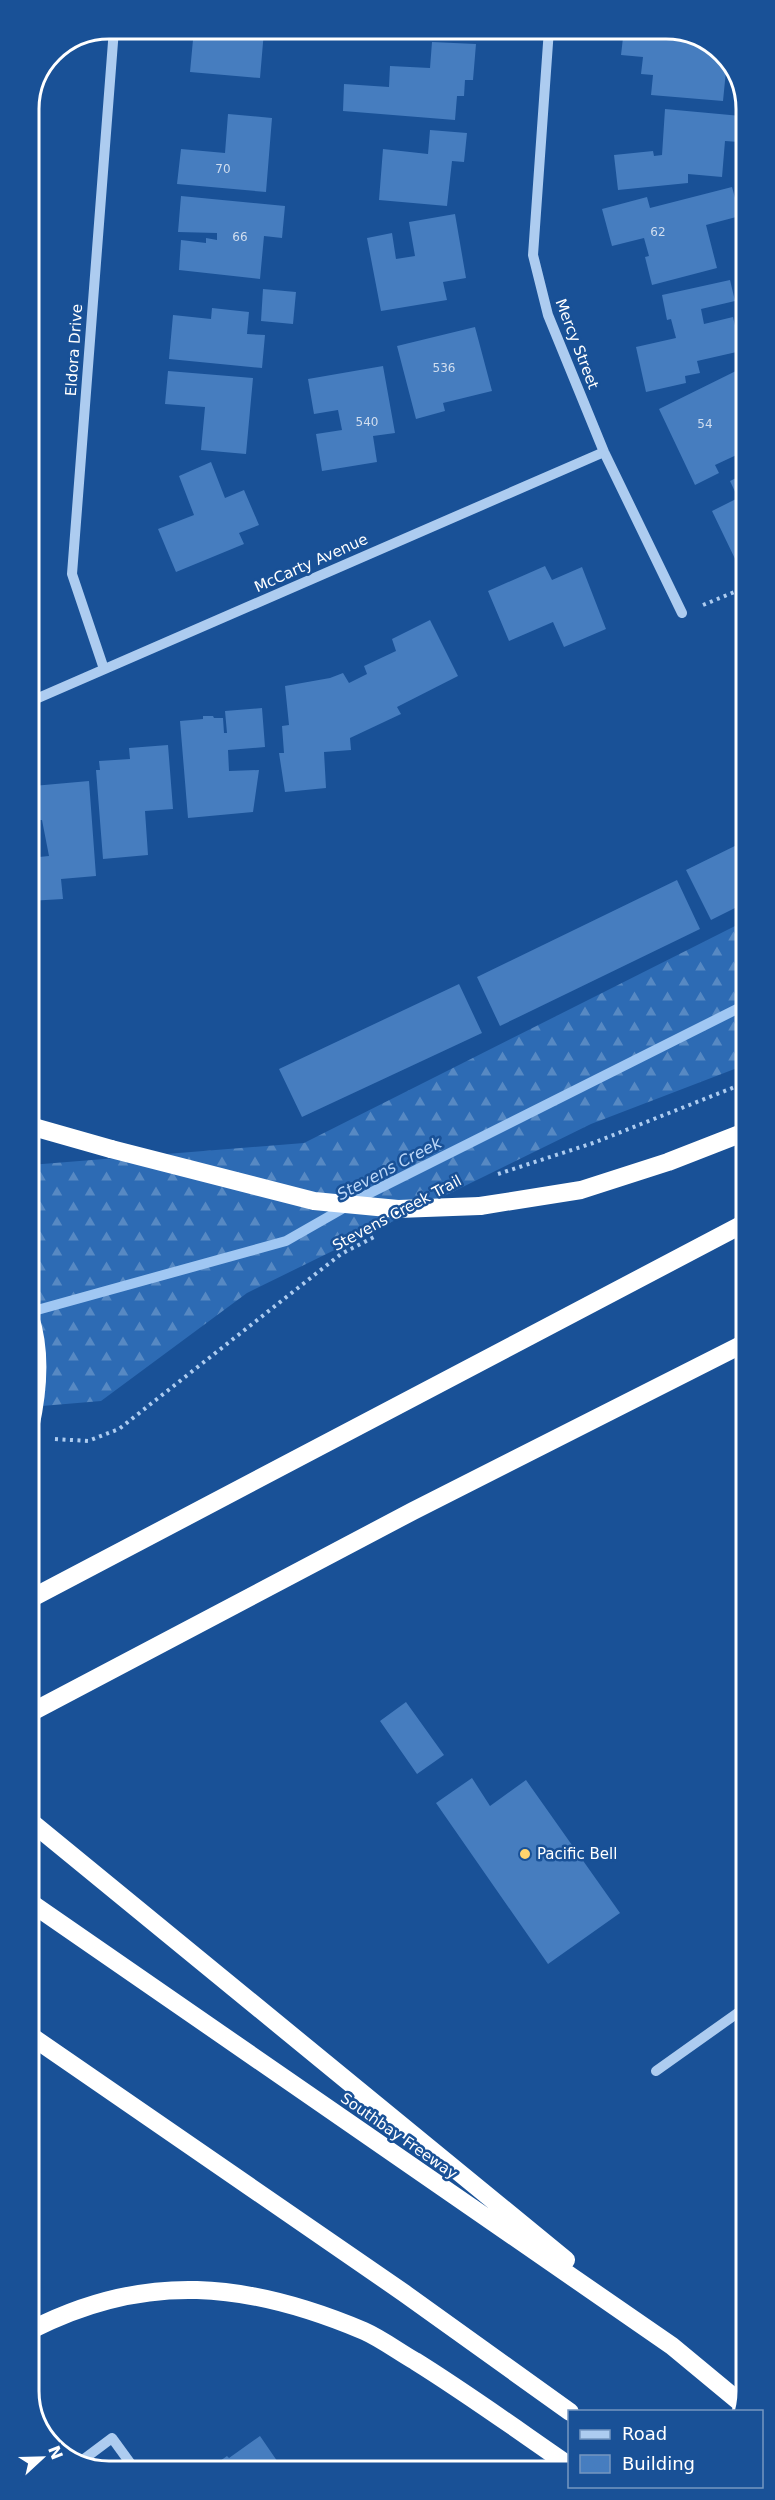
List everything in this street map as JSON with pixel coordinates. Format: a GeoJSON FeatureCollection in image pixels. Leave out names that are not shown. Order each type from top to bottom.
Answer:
{"type":"FeatureCollection","features":[{"type":"Feature","properties":{"kind":"highway"},"geometry":{"type":"LineString","coordinates":[[39,1129],[314,1201],[398,1209],[480,1206],[581,1190],[668,1162],[736,1136]]}},
{"type":"Feature","properties":{"kind":"highway"},"geometry":{"type":"LineString","coordinates":[[39,1594],[736,1228]]}},
{"type":"Feature","properties":{"kind":"highway"},"geometry":{"type":"LineString","coordinates":[[39,1709],[413,1511],[736,1348]]}},
{"type":"Feature","properties":{"kind":"highway"},"geometry":{"type":"LineString","coordinates":[[39,1828],[672,2346]]}},
{"type":"Feature","properties":{"kind":"highway","name":"Southbay Freeway"},"geometry":{"type":"LineString","coordinates":[[39,1909],[672,2346],[735,2399]]}},
{"type":"Feature","properties":{"kind":"highway"},"geometry":{"type":"LineString","coordinates":[[39,2042],[394,2286],[568,2411]]}},
{"type":"Feature","properties":{"kind":"highway"},"geometry":{"type":"LineString","coordinates":[[39,2326],[60,2315],[145,2292],[190,2289],[242,2292],[278,2301],[366,2332],[454,2386],[563,2461]]}},
{"type":"Feature","properties":{"kind":"street","name":"Eldora Drive"},"geometry":{"type":"LineString","coordinates":[[104,669],[72,574],[113,39]]}},
{"type":"Feature","properties":{"kind":"street","name":"Mercy Street"},"geometry":{"type":"LineString","coordinates":[[548,39],[534,255],[548,315],[604,452],[682,613]]}},
{"type":"Feature","properties":{"kind":"street","name":"McCarty Avenue"},"geometry":{"type":"LineString","coordinates":[[39,698],[604,452]]}},
{"type":"Feature","properties":{"kind":"street"},"geometry":{"type":"LineString","coordinates":[[656,2071],[736,2014]]}},
{"type":"Feature","properties":{"kind":"street"},"geometry":{"type":"LineString","coordinates":[[86,2457],[112,2438],[129,2461]]}},
{"type":"Feature","properties":{"kind":"path"},"geometry":{"type":"LineString","coordinates":[[682,613],[736,591]]}},
{"type":"Feature","properties":{"kind":"path"},"geometry":{"type":"LineString","coordinates":[[493,1176],[593,1143],[736,1087]]}},
{"type":"Feature","properties":{"kind":"path","name":"Stevens Creek Trail"},"geometry":{"type":"LineString","coordinates":[[53,1439],[88,1441],[119,1429],[341,1254],[382,1233]]}},
{"type":"Feature","properties":{"kind":"green space"},"geometry":{"type":"Polygon","coordinates":[[[736,926],[736,1068],[591,1124],[247,1293],[101,1401],[39,1406],[39,1164],[304,1143],[736,926]]]}},
{"type":"Feature","properties":{"kind":"building"},"geometry":{"type":"Polygon","coordinates":[[[193,39],[263,39],[260,78],[190,72],[193,39]]]}},
{"type":"Feature","properties":{"kind":"building"},"geometry":{"type":"Polygon","coordinates":[[[623,39],[671,39],[693,44],[712,56],[726,72],[723,101],[651,95],[653,75],[641,74],[643,57],[621,55],[623,39]]]}},
{"type":"Feature","properties":{"kind":"building"},"geometry":{"type":"Polygon","coordinates":[[[432,42],[476,44],[473,80],[465,80],[464,96],[457,96],[455,120],[343,111],[344,84],[389,87],[390,66],[430,68],[432,42]]]}},
{"type":"Feature","properties":{"kind":"building"},"geometry":{"type":"Polygon","coordinates":[[[665,109],[736,116],[736,142],[725,141],[722,177],[688,174],[688,183],[618,190],[614,155],[653,151],[654,156],[662,155],[665,109]]]}},
{"type":"Feature","properties":{"kind":"building"},"geometry":{"type":"Polygon","coordinates":[[[228,114],[272,118],[266,192],[177,184],[181,149],[225,153],[228,114]]]}},
{"type":"Feature","properties":{"kind":"building"},"geometry":{"type":"Polygon","coordinates":[[[430,130],[467,133],[464,162],[452,161],[447,206],[379,200],[383,149],[428,154],[430,130]]]}},
{"type":"Feature","properties":{"kind":"building"},"geometry":{"type":"Polygon","coordinates":[[[732,187],[736,202],[736,217],[706,225],[717,268],[652,285],[645,257],[649,256],[644,238],[612,246],[602,209],[647,197],[650,208],[732,187]]]}},
{"type":"Feature","properties":{"kind":"building"},"geometry":{"type":"Polygon","coordinates":[[[181,196],[285,206],[282,238],[264,236],[260,279],[179,270],[181,240],[206,243],[206,238],[217,240],[217,233],[178,232],[181,196]]]}},
{"type":"Feature","properties":{"kind":"building"},"geometry":{"type":"Polygon","coordinates":[[[455,214],[466,278],[443,282],[447,300],[381,311],[367,238],[392,233],[396,259],[415,256],[409,222],[455,214]]]}},
{"type":"Feature","properties":{"kind":"building"},"geometry":{"type":"Polygon","coordinates":[[[730,280],[735,301],[701,309],[704,324],[733,317],[736,330],[736,352],[697,361],[700,373],[685,376],[686,383],[646,392],[636,347],[676,338],[671,319],[667,320],[662,295],[730,280]]]}},
{"type":"Feature","properties":{"kind":"building"},"geometry":{"type":"Polygon","coordinates":[[[263,289],[296,292],[293,324],[261,321],[263,289]]]}},
{"type":"Feature","properties":{"kind":"building"},"geometry":{"type":"Polygon","coordinates":[[[212,308],[249,312],[247,334],[265,335],[262,368],[169,359],[173,315],[211,319],[212,308]]]}},
{"type":"Feature","properties":{"kind":"building"},"geometry":{"type":"Polygon","coordinates":[[[475,327],[492,391],[443,403],[445,411],[416,419],[397,346],[475,327]]]}},
{"type":"Feature","properties":{"kind":"building"},"geometry":{"type":"Polygon","coordinates":[[[383,366],[395,433],[373,436],[377,462],[322,471],[316,434],[342,430],[338,410],[314,414],[308,379],[383,366]]]}},
{"type":"Feature","properties":{"kind":"building"},"geometry":{"type":"Polygon","coordinates":[[[168,371],[253,378],[246,454],[201,450],[205,407],[165,404],[168,371]]]}},
{"type":"Feature","properties":{"kind":"building"},"geometry":{"type":"Polygon","coordinates":[[[736,371],[736,455],[715,465],[719,473],[695,485],[659,409],[736,371]]]}},
{"type":"Feature","properties":{"kind":"building"},"geometry":{"type":"Polygon","coordinates":[[[211,462],[225,498],[244,490],[259,525],[239,533],[244,544],[176,572],[158,529],[194,515],[179,476],[211,462]]]}},
{"type":"Feature","properties":{"kind":"building"},"geometry":{"type":"Polygon","coordinates":[[[736,478],[736,494],[730,481],[736,478]]]}},
{"type":"Feature","properties":{"kind":"building"},"geometry":{"type":"Polygon","coordinates":[[[736,499],[736,561],[712,511],[736,499]]]}},
{"type":"Feature","properties":{"kind":"building"},"geometry":{"type":"Polygon","coordinates":[[[545,566],[552,580],[582,567],[606,629],[564,647],[553,622],[509,641],[488,591],[545,566]]]}},
{"type":"Feature","properties":{"kind":"building"},"geometry":{"type":"Polygon","coordinates":[[[430,620],[458,676],[397,707],[401,714],[350,738],[351,750],[324,752],[326,788],[285,792],[279,753],[284,753],[282,726],[289,725],[285,686],[330,678],[343,673],[349,683],[367,674],[364,666],[396,651],[392,639],[430,620]]]}},
{"type":"Feature","properties":{"kind":"building"},"geometry":{"type":"Polygon","coordinates":[[[262,708],[265,747],[228,750],[229,771],[259,770],[253,812],[188,818],[180,721],[203,719],[203,716],[223,718],[224,733],[227,733],[225,711],[262,708]]]}},
{"type":"Feature","properties":{"kind":"building"},"geometry":{"type":"Polygon","coordinates":[[[168,745],[173,809],[145,811],[148,855],[103,859],[96,770],[100,770],[99,761],[130,759],[129,748],[168,745]]]}},
{"type":"Feature","properties":{"kind":"building"},"geometry":{"type":"Polygon","coordinates":[[[89,781],[96,876],[61,879],[63,899],[39,900],[39,857],[49,856],[42,820],[39,820],[39,785],[89,781]]]}},
{"type":"Feature","properties":{"kind":"building"},"geometry":{"type":"Polygon","coordinates":[[[736,845],[736,908],[711,920],[686,870],[736,845]]]}},
{"type":"Feature","properties":{"kind":"building"},"geometry":{"type":"Polygon","coordinates":[[[677,880],[700,929],[500,1026],[477,977],[677,880]]]}},
{"type":"Feature","properties":{"kind":"building"},"geometry":{"type":"Polygon","coordinates":[[[459,984],[482,1033],[302,1117],[279,1069],[459,984]]]}},
{"type":"Feature","properties":{"kind":"building"},"geometry":{"type":"Polygon","coordinates":[[[406,1702],[444,1755],[417,1774],[380,1721],[406,1702]]]}},
{"type":"Feature","properties":{"kind":"building","name":"Pacific Bell"},"geometry":{"type":"Polygon","coordinates":[[[472,1778],[490,1806],[526,1780],[620,1913],[548,1964],[436,1803],[472,1778]]]}},
{"type":"Feature","properties":{"kind":"building"},"geometry":{"type":"Polygon","coordinates":[[[260,2436],[277,2461],[220,2461],[227,2456],[229,2458],[260,2436]]]}},
{"type":"Feature","properties":{"kind":"waterway","name":"Stevens Creek"},"geometry":{"type":"LineString","coordinates":[[39,1310],[286,1241],[370,1193],[736,1010]]}},
{"type":"Feature","properties":{"kind":"place","name":"Pacific Bell"},"geometry":{"type":"Point","coordinates":[525,1854]}}]}
